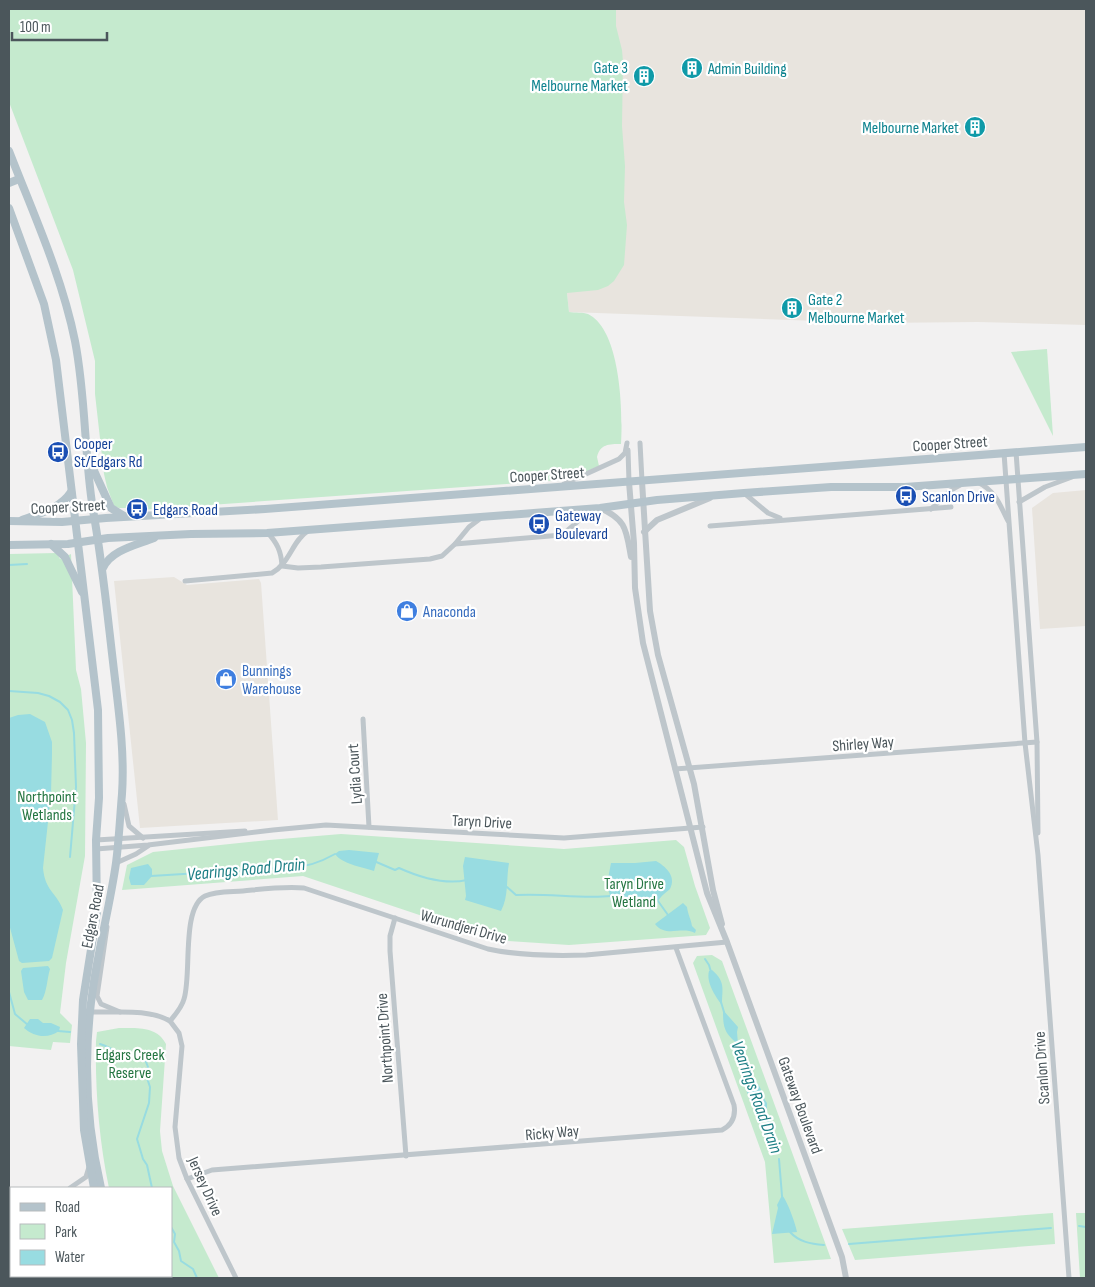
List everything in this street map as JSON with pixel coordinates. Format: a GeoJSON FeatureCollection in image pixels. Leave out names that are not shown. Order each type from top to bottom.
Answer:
{"type":"FeatureCollection","features":[{"type":"Feature","properties":{"kind":"main road","name":"Edgars Road"},"geometry":{"type":"LineString","coordinates":[[9,151],[59,285],[72,326],[81,376],[87,454],[103,568],[121,742],[122,794],[118,848],[93,988],[87,1010],[89,1103],[98,1187]]}},
{"type":"Feature","properties":{"kind":"main road"},"geometry":{"type":"LineString","coordinates":[[9,183],[19,179]]}},
{"type":"Feature","properties":{"kind":"main road","name":"Edgars Road"},"geometry":{"type":"LineString","coordinates":[[9,208],[41,296],[52,336],[60,387],[74,522],[98,710],[99,798],[96,840],[98,912],[87,1010],[81,1044],[82,1106],[90,1165],[98,1187]]}},
{"type":"Feature","properties":{"kind":"main road","name":"Cooper Street"},"geometry":{"type":"LineString","coordinates":[[9,521],[74,522],[95,519],[265,509],[1086,447]]}},
{"type":"Feature","properties":{"kind":"main road"},"geometry":{"type":"LineString","coordinates":[[87,454],[110,508],[126,517]]}},
{"type":"Feature","properties":{"kind":"main road"},"geometry":{"type":"LineString","coordinates":[[9,545],[78,543],[158,536],[268,533],[600,508],[716,495],[831,487],[905,487],[1083,474]]}},
{"type":"Feature","properties":{"kind":"main road"},"geometry":{"type":"LineString","coordinates":[[18,522],[59,505],[72,492]]}},
{"type":"Feature","properties":{"kind":"main road"},"geometry":{"type":"LineString","coordinates":[[103,568],[112,556],[158,536]]}},
{"type":"Feature","properties":{"kind":"main road"},"geometry":{"type":"LineString","coordinates":[[51,544],[65,557],[84,596]]}},
{"type":"Feature","properties":{"kind":"street"},"geometry":{"type":"LineString","coordinates":[[556,487],[576,480],[619,459],[625,453],[628,442],[629,482]]}},
{"type":"Feature","properties":{"kind":"street"},"geometry":{"type":"LineString","coordinates":[[640,443],[642,481]]}},
{"type":"Feature","properties":{"kind":"street","name":"Scanlon Drive"},"geometry":{"type":"LineString","coordinates":[[1016,452],[1037,742],[1038,855]]}},
{"type":"Feature","properties":{"kind":"street","name":"Scanlon Drive"},"geometry":{"type":"LineString","coordinates":[[1004,453],[1025,743],[1038,855],[1069,1278]]}},
{"type":"Feature","properties":{"kind":"street"},"geometry":{"type":"LineString","coordinates":[[1019,502],[1045,487],[1083,474]]}},
{"type":"Feature","properties":{"kind":"street","name":"Gateway Boulevard"},"geometry":{"type":"LineString","coordinates":[[642,481],[650,611],[658,655],[690,767],[703,827],[713,890],[727,942]]}},
{"type":"Feature","properties":{"kind":"street","name":"Gateway Boulevard"},"geometry":{"type":"LineString","coordinates":[[629,482],[634,543],[633,568],[638,617],[646,659],[706,893],[727,942],[842,1257],[846,1278]]}},
{"type":"Feature","properties":{"kind":"street","name":"Scanlon Drive"},"geometry":{"type":"LineString","coordinates":[[976,482],[986,486],[993,493],[1010,524]]}},
{"type":"Feature","properties":{"kind":"street"},"geometry":{"type":"LineString","coordinates":[[931,509],[951,490],[965,483]]}},
{"type":"Feature","properties":{"kind":"street"},"geometry":{"type":"LineString","coordinates":[[744,493],[768,513],[786,519]]}},
{"type":"Feature","properties":{"kind":"street"},"geometry":{"type":"LineString","coordinates":[[644,532],[657,520],[716,495]]}},
{"type":"Feature","properties":{"kind":"street"},"geometry":{"type":"LineString","coordinates":[[710,526],[952,507]]}},
{"type":"Feature","properties":{"kind":"street"},"geometry":{"type":"LineString","coordinates":[[562,535],[591,508]]}},
{"type":"Feature","properties":{"kind":"street"},"geometry":{"type":"LineString","coordinates":[[600,508],[617,516],[622,522],[627,534],[633,568]]}},
{"type":"Feature","properties":{"kind":"street"},"geometry":{"type":"LineString","coordinates":[[282,566],[298,568],[322,567],[430,559],[442,556],[469,527],[483,516]]}},
{"type":"Feature","properties":{"kind":"street"},"geometry":{"type":"LineString","coordinates":[[185,581],[268,575],[282,566],[289,557],[296,541],[309,530]]}},
{"type":"Feature","properties":{"kind":"street"},"geometry":{"type":"LineString","coordinates":[[268,533],[278,546],[282,566]]}},
{"type":"Feature","properties":{"kind":"street"},"geometry":{"type":"LineString","coordinates":[[455,544],[583,534]]}},
{"type":"Feature","properties":{"kind":"street"},"geometry":{"type":"LineString","coordinates":[[646,659],[658,655]]}},
{"type":"Feature","properties":{"kind":"street","name":"Lydia Court"},"geometry":{"type":"LineString","coordinates":[[363,719],[369,827]]}},
{"type":"Feature","properties":{"kind":"street","name":"Shirley Way"},"geometry":{"type":"LineString","coordinates":[[675,769],[1037,742]]}},
{"type":"Feature","properties":{"kind":"street"},"geometry":{"type":"LineString","coordinates":[[122,794],[129,826],[143,838]]}},
{"type":"Feature","properties":{"kind":"street","name":"Taryn Drive"},"geometry":{"type":"LineString","coordinates":[[96,850],[326,825],[564,838],[703,827]]}},
{"type":"Feature","properties":{"kind":"street","name":"Taryn Drive"},"geometry":{"type":"LineString","coordinates":[[96,840],[143,838],[202,832],[273,830]]}},
{"type":"Feature","properties":{"kind":"street"},"geometry":{"type":"LineString","coordinates":[[116,863],[136,854],[148,845]]}},
{"type":"Feature","properties":{"kind":"street","name":"Wurundjeri Drive"},"geometry":{"type":"LineString","coordinates":[[170,1021],[181,1007],[186,993],[191,918],[196,904],[206,896],[216,893],[304,888],[501,952],[572,955],[676,948],[727,942]]}},
{"type":"Feature","properties":{"kind":"street"},"geometry":{"type":"LineString","coordinates":[[107,909],[107,933],[97,996],[101,1004],[120,1012]]}},
{"type":"Feature","properties":{"kind":"street","name":"Northpoint Drive"},"geometry":{"type":"LineString","coordinates":[[395,918],[390,936],[390,951],[406,1156]]}},
{"type":"Feature","properties":{"kind":"street","name":"Ricky Way"},"geometry":{"type":"LineString","coordinates":[[187,1178],[212,1170],[716,1131],[726,1128],[734,1119],[734,1105],[676,948]]}},
{"type":"Feature","properties":{"kind":"street"},"geometry":{"type":"LineString","coordinates":[[87,1010],[156,1015],[170,1021]]}},
{"type":"Feature","properties":{"kind":"street","name":"Jersey Drive"},"geometry":{"type":"LineString","coordinates":[[170,1021],[175,1026],[181,1039],[175,1137],[179,1158],[236,1278]]}},
{"type":"Feature","properties":{"kind":"street"},"geometry":{"type":"LineString","coordinates":[[71,1187],[86,1177],[90,1165]]}},
{"type":"Feature","properties":{"kind":"shaded area"},"geometry":{"type":"Polygon","coordinates":[[[547,9],[1086,9],[1086,325],[978,322],[875,323],[569,312],[549,121],[547,9]]]}},
{"type":"Feature","properties":{"kind":"shaded area"},"geometry":{"type":"Polygon","coordinates":[[[1086,490],[1086,626],[1040,629],[1032,508],[1053,493],[1086,490]]]}},
{"type":"Feature","properties":{"kind":"shaded area"},"geometry":{"type":"Polygon","coordinates":[[[174,577],[187,585],[259,579],[261,583],[278,820],[140,828],[114,581],[174,577]]]}},
{"type":"Feature","properties":{"kind":"green space"},"geometry":{"type":"Polygon","coordinates":[[[9,9],[616,9],[616,26],[623,62],[622,126],[625,166],[624,202],[627,225],[624,265],[614,281],[608,286],[598,290],[567,293],[569,312],[588,314],[599,323],[607,337],[618,373],[621,444],[609,445],[600,449],[597,457],[599,466],[572,478],[562,480],[139,510],[139,508],[119,508],[114,506],[104,474],[95,394],[95,361],[73,270],[9,102],[9,9]]]}},
{"type":"Feature","properties":{"kind":"green space"},"geometry":{"type":"Polygon","coordinates":[[[1047,349],[1053,436],[1011,352],[1047,349]]]}},
{"type":"Feature","properties":{"kind":"green space","name":"Northpoint Wetlands"},"geometry":{"type":"Polygon","coordinates":[[[57,553],[60,559],[71,554],[76,670],[81,689],[86,743],[85,856],[66,963],[60,1013],[72,1025],[70,1043],[53,1042],[51,1050],[9,1046],[9,554],[57,553]]]}},
{"type":"Feature","properties":{"kind":"green space","name":"Taryn Drive Wetland"},"geometry":{"type":"Polygon","coordinates":[[[341,834],[564,849],[676,840],[684,847],[710,928],[706,935],[569,945],[494,940],[303,876],[122,890],[127,865],[153,852],[341,834]]]}},
{"type":"Feature","properties":{"kind":"green space"},"geometry":{"type":"Polygon","coordinates":[[[712,955],[722,961],[831,1259],[774,1263],[765,1162],[693,963],[697,956],[712,955]]]}},
{"type":"Feature","properties":{"kind":"green space","name":"Edgars Creek Reserve"},"geometry":{"type":"Polygon","coordinates":[[[119,1028],[146,1029],[157,1034],[166,1044],[160,1131],[162,1151],[173,1186],[219,1278],[136,1277],[172,1277],[172,1187],[109,1187],[98,1115],[96,1078],[97,1032],[119,1028]]]}},
{"type":"Feature","properties":{"kind":"green space"},"geometry":{"type":"Polygon","coordinates":[[[1053,1213],[1055,1244],[855,1260],[842,1229],[1053,1213]]]}},
{"type":"Feature","properties":{"kind":"green space"},"geometry":{"type":"Polygon","coordinates":[[[1076,1213],[1086,1213],[1086,1278],[1080,1278],[1076,1213]]]}},
{"type":"Feature","properties":{"kind":"water"},"geometry":{"type":"Polygon","coordinates":[[[30,714],[45,722],[52,742],[51,794],[43,868],[46,882],[63,910],[52,958],[49,961],[22,963],[19,961],[9,924],[9,718],[30,714]]]}},
{"type":"Feature","properties":{"kind":"water"},"geometry":{"type":"Polygon","coordinates":[[[339,851],[379,853],[374,871],[347,863],[335,854],[339,851]]]}},
{"type":"Feature","properties":{"kind":"water"},"geometry":{"type":"Polygon","coordinates":[[[465,857],[509,863],[504,905],[501,911],[465,900],[463,866],[465,857]]]}},
{"type":"Feature","properties":{"kind":"water"},"geometry":{"type":"Polygon","coordinates":[[[656,861],[671,876],[672,884],[670,889],[656,902],[647,906],[613,908],[607,884],[611,863],[656,861]]]}},
{"type":"Feature","properties":{"kind":"water"},"geometry":{"type":"Polygon","coordinates":[[[148,864],[152,869],[152,876],[144,885],[131,885],[129,878],[131,868],[148,864]]]}},
{"type":"Feature","properties":{"kind":"water"},"geometry":{"type":"Polygon","coordinates":[[[683,903],[687,907],[692,926],[696,930],[695,933],[690,931],[664,930],[655,924],[683,903]]]}},
{"type":"Feature","properties":{"kind":"water"},"geometry":{"type":"Polygon","coordinates":[[[48,966],[50,969],[42,1000],[28,1000],[24,992],[21,971],[23,968],[48,966]]]}},
{"type":"Feature","properties":{"kind":"water"},"geometry":{"type":"Polygon","coordinates":[[[712,970],[721,982],[723,990],[722,1005],[710,984],[708,975],[709,971],[712,970]]]}},
{"type":"Feature","properties":{"kind":"water"},"geometry":{"type":"Polygon","coordinates":[[[723,1010],[738,1027],[738,1044],[725,1029],[723,1010]]]}},
{"type":"Feature","properties":{"kind":"water"},"geometry":{"type":"Polygon","coordinates":[[[30,1019],[51,1023],[60,1027],[59,1031],[46,1036],[32,1033],[24,1028],[30,1019]]]}},
{"type":"Feature","properties":{"kind":"water"},"geometry":{"type":"Polygon","coordinates":[[[750,1080],[754,1081],[761,1089],[767,1103],[767,1115],[759,1113],[749,1098],[746,1089],[750,1080]]]}},
{"type":"Feature","properties":{"kind":"water"},"geometry":{"type":"Polygon","coordinates":[[[782,1195],[791,1213],[797,1232],[772,1234],[777,1205],[782,1195]]]}},
{"type":"Feature","properties":{"kind":"waterway"},"geometry":{"type":"LineString","coordinates":[[9,565],[27,564]]}},
{"type":"Feature","properties":{"kind":"waterway","name":"Vearings Road Drain"},"geometry":{"type":"LineString","coordinates":[[9,691],[38,693],[49,696],[60,702],[68,710],[72,720],[76,787],[70,857]]}},
{"type":"Feature","properties":{"kind":"waterway","name":"Vearings Road Drain"},"geometry":{"type":"LineString","coordinates":[[151,876],[278,868],[281,866],[295,867],[316,863],[335,854]]}},
{"type":"Feature","properties":{"kind":"waterway","name":"Vearings Road Drain"},"geometry":{"type":"LineString","coordinates":[[374,861],[395,870],[399,868],[441,881],[467,880]]}},
{"type":"Feature","properties":{"kind":"waterway","name":"Vearings Road Drain"},"geometry":{"type":"LineString","coordinates":[[507,887],[516,895],[611,896]]}},
{"type":"Feature","properties":{"kind":"waterway","name":"Vearings Road Drain"},"geometry":{"type":"LineString","coordinates":[[658,901],[668,915]]}},
{"type":"Feature","properties":{"kind":"waterway","name":"Vearings Road Drain"},"geometry":{"type":"LineString","coordinates":[[705,959],[711,972]]}},
{"type":"Feature","properties":{"kind":"waterway"},"geometry":{"type":"LineString","coordinates":[[9,992],[15,1014],[28,1025]]}},
{"type":"Feature","properties":{"kind":"waterway","name":"Vearings Road Drain"},"geometry":{"type":"LineString","coordinates":[[721,1002],[724,1012]]}},
{"type":"Feature","properties":{"kind":"waterway"},"geometry":{"type":"LineString","coordinates":[[58,1031],[70,1032]]}},
{"type":"Feature","properties":{"kind":"waterway"},"geometry":{"type":"LineString","coordinates":[[100,1044],[123,1054],[144,1057],[148,1067],[149,1103],[137,1139],[143,1159],[147,1165],[152,1187]]}},
{"type":"Feature","properties":{"kind":"waterway","name":"Vearings Road Drain"},"geometry":{"type":"LineString","coordinates":[[737,1044],[750,1082]]}},
{"type":"Feature","properties":{"kind":"waterway","name":"Vearings Road Drain"},"geometry":{"type":"LineString","coordinates":[[765,1114],[776,1144]]}},
{"type":"Feature","properties":{"kind":"waterway","name":"Vearings Road Drain"},"geometry":{"type":"LineString","coordinates":[[779,1159],[782,1196]]}},
{"type":"Feature","properties":{"kind":"waterway","name":"Vearings Road Drain"},"geometry":{"type":"LineString","coordinates":[[1079,1226],[1086,1227]]}},
{"type":"Feature","properties":{"kind":"waterway","name":"Vearings Road Drain"},"geometry":{"type":"LineString","coordinates":[[849,1244],[1051,1228]]}},
{"type":"Feature","properties":{"kind":"waterway"},"geometry":{"type":"LineString","coordinates":[[172,1229],[175,1234],[174,1242],[179,1251],[181,1261],[193,1269],[197,1278]]}},
{"type":"Feature","properties":{"kind":"waterway","name":"Vearings Road Drain"},"geometry":{"type":"LineString","coordinates":[[790,1232],[806,1242],[824,1245]]}},
{"type":"Feature","properties":{"kind":"place","name":"Admin Building"},"geometry":{"type":"Point","coordinates":[692,68]}},
{"type":"Feature","properties":{"kind":"place","name":"Gate 3 Melbourne Market"},"geometry":{"type":"Point","coordinates":[644,76]}},
{"type":"Feature","properties":{"kind":"place","name":"Melbourne Market"},"geometry":{"type":"Point","coordinates":[975,127]}},
{"type":"Feature","properties":{"kind":"place","name":"Gate 2 Melbourne Market"},"geometry":{"type":"Point","coordinates":[792,308]}},
{"type":"Feature","properties":{"kind":"place","name":"Cooper St/Edgars Rd"},"geometry":{"type":"Point","coordinates":[58,452]}},
{"type":"Feature","properties":{"kind":"place","name":"Scanlon Drive"},"geometry":{"type":"Point","coordinates":[906,496]}},
{"type":"Feature","properties":{"kind":"place","name":"Edgars Road"},"geometry":{"type":"Point","coordinates":[137,509]}},
{"type":"Feature","properties":{"kind":"place","name":"Gateway Boulevard"},"geometry":{"type":"Point","coordinates":[539,524]}},
{"type":"Feature","properties":{"kind":"place","name":"Anaconda"},"geometry":{"type":"Point","coordinates":[407,611]}},
{"type":"Feature","properties":{"kind":"place","name":"Bunnings Warehouse"},"geometry":{"type":"Point","coordinates":[226,679]}}]}
